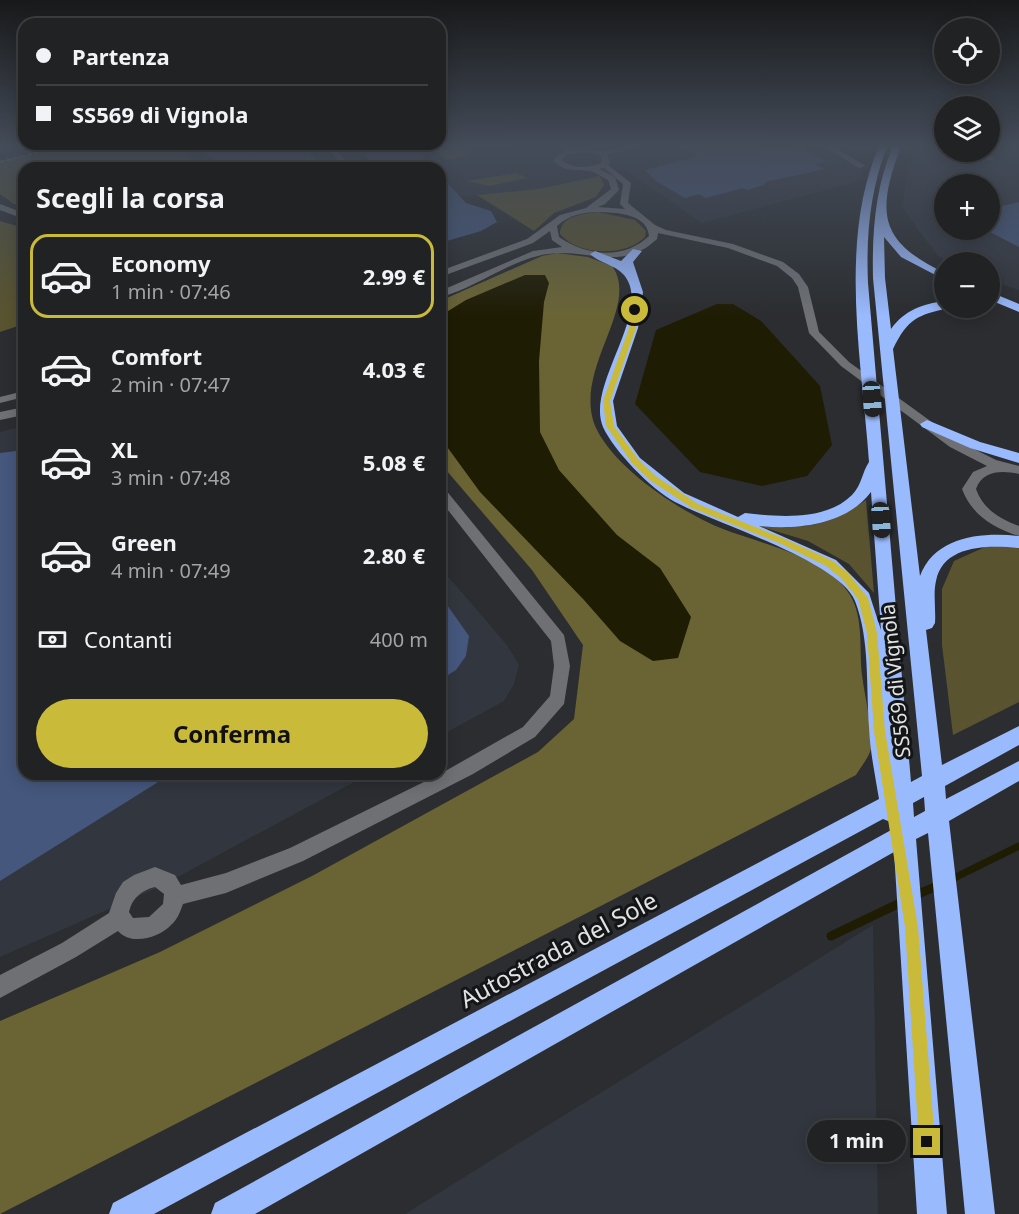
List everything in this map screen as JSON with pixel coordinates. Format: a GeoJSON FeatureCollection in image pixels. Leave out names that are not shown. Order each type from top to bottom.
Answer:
{"type":"FeatureCollection","features":[{"type":"Feature","properties":{"kind":"highway","name":"SS569 di Vignola"},"geometry":{"type":"LineString","coordinates":[[865,203],[860,245],[881,353],[920,658],[980,1214]]}},
{"type":"Feature","properties":{"kind":"highway","name":"SS569 di Vignola"},"geometry":{"type":"LineString","coordinates":[[880,203],[877,226],[881,353],[876,449],[932,1214]]}},
{"type":"Feature","properties":{"kind":"highway"},"geometry":{"type":"LineString","coordinates":[[882,203],[885,231],[898,250],[934,272]]}},
{"type":"Feature","properties":{"kind":"highway"},"geometry":{"type":"LineString","coordinates":[[639,250],[627,261],[637,292],[632,328],[606,401],[610,426],[635,461],[678,497],[830,564],[863,598],[872,633],[879,731],[911,927]]}},
{"type":"Feature","properties":{"kind":"highway"},"geometry":{"type":"LineString","coordinates":[[595,254],[617,263],[630,275]]}},
{"type":"Feature","properties":{"kind":"highway"},"geometry":{"type":"LineString","coordinates":[[1000,301],[1019,310]]}},
{"type":"Feature","properties":{"kind":"highway"},"geometry":{"type":"LineString","coordinates":[[881,353],[906,316],[924,308],[934,307]]}},
{"type":"Feature","properties":{"kind":"highway"},"geometry":{"type":"LineString","coordinates":[[1000,307],[1019,310]]}},
{"type":"Feature","properties":{"kind":"highway"},"geometry":{"type":"LineString","coordinates":[[927,424],[975,445],[1019,458]]}},
{"type":"Feature","properties":{"kind":"highway"},"geometry":{"type":"LineString","coordinates":[[718,515],[791,523],[831,514],[849,506],[868,485],[876,449]]}},
{"type":"Feature","properties":{"kind":"highway"},"geometry":{"type":"LineString","coordinates":[[920,658],[927,616],[927,579],[939,558],[956,546],[1001,540],[1019,542]]}},
{"type":"Feature","properties":{"kind":"highway","name":"Autostrada del Sole"},"geometry":{"type":"LineString","coordinates":[[124,1214],[1019,735]]}},
{"type":"Feature","properties":{"kind":"highway"},"geometry":{"type":"LineString","coordinates":[[226,1214],[1019,770]]}},
{"type":"Feature","properties":{"kind":"street"},"geometry":{"type":"LineString","coordinates":[[446,272],[530,241],[566,215],[601,203]]}},
{"type":"Feature","properties":{"kind":"street"},"geometry":{"type":"LineString","coordinates":[[624,203],[628,210],[663,232],[752,253],[780,264],[796,276],[803,287],[814,333],[824,346],[954,444],[992,463],[1019,470]]}},
{"type":"Feature","properties":{"kind":"street"},"geometry":{"type":"LineString","coordinates":[[0,207],[18,214]]}},
{"type":"Feature","properties":{"kind":"street"},"geometry":{"type":"LineString","coordinates":[[576,212],[614,210],[649,223],[654,237],[639,250]]}},
{"type":"Feature","properties":{"kind":"street"},"geometry":{"type":"LineString","coordinates":[[553,225],[555,238],[571,249]]}},
{"type":"Feature","properties":{"kind":"street"},"geometry":{"type":"LineString","coordinates":[[446,291],[528,256],[550,250],[571,249],[595,254],[639,250],[673,241],[710,242]]}},
{"type":"Feature","properties":{"kind":"street"},"geometry":{"type":"LineString","coordinates":[[0,400],[18,396]]}},
{"type":"Feature","properties":{"kind":"street"},"geometry":{"type":"LineString","coordinates":[[0,416],[18,412]]}},
{"type":"Feature","properties":{"kind":"street"},"geometry":{"type":"LineString","coordinates":[[954,444],[964,456],[970,481],[969,489],[976,506],[998,522],[1019,531]]}},
{"type":"Feature","properties":{"kind":"street"},"geometry":{"type":"LineString","coordinates":[[970,481],[984,471],[1019,470]]}},
{"type":"Feature","properties":{"kind":"street"},"geometry":{"type":"LineString","coordinates":[[446,499],[559,639],[562,666],[558,699],[529,732],[446,779]]}},
{"type":"Feature","properties":{"kind":"street"},"geometry":{"type":"LineString","coordinates":[[175,896],[226,883],[296,855],[444,780]]}},
{"type":"Feature","properties":{"kind":"street"},"geometry":{"type":"LineString","coordinates":[[155,877],[170,882],[175,896],[169,914],[153,927],[134,930],[127,927],[120,918],[124,896],[137,882],[155,877]]}},
{"type":"Feature","properties":{"kind":"street"},"geometry":{"type":"LineString","coordinates":[[0,987],[120,918]]}},
{"type":"Feature","properties":{"kind":"shaded area"},"geometry":{"type":"Polygon","coordinates":[[[489,203],[581,203],[554,213],[534,231],[489,203]]]}},
{"type":"Feature","properties":{"kind":"shaded area"},"geometry":{"type":"Polygon","coordinates":[[[672,203],[779,203],[702,223],[672,203]]]}},
{"type":"Feature","properties":{"kind":"shaded area"},"geometry":{"type":"Polygon","coordinates":[[[904,203],[934,203],[934,240],[1000,240],[1000,203],[1019,203],[1019,290],[1000,283],[1000,252],[935,252],[903,208],[904,203]]]}},
{"type":"Feature","properties":{"kind":"shaded area"},"geometry":{"type":"Polygon","coordinates":[[[598,212],[635,220],[646,231],[645,237],[637,244],[626,248],[602,251],[578,247],[560,234],[561,228],[568,219],[598,212]]]}},
{"type":"Feature","properties":{"kind":"shaded area"},"geometry":{"type":"Polygon","coordinates":[[[0,221],[18,226],[18,326],[0,332],[0,221]]]}},
{"type":"Feature","properties":{"kind":"shaded area"},"geometry":{"type":"Polygon","coordinates":[[[557,253],[588,257],[612,266],[619,282],[618,301],[613,321],[597,364],[592,386],[591,408],[597,430],[619,460],[670,501],[723,529],[810,561],[840,582],[850,595],[859,624],[862,675],[870,730],[871,748],[867,758],[856,775],[0,1214],[0,1021],[160,952],[312,876],[538,752],[574,719],[583,645],[532,570],[446,470],[446,298],[542,256],[557,253]]]}},
{"type":"Feature","properties":{"kind":"shaded area"},"geometry":{"type":"Polygon","coordinates":[[[525,275],[545,275],[549,283],[544,302],[539,361],[540,432],[559,470],[617,535],[660,568],[691,617],[678,658],[653,661],[620,641],[584,600],[480,492],[446,445],[446,312],[466,300],[525,275]]]}},
{"type":"Feature","properties":{"kind":"shaded area"},"geometry":{"type":"Polygon","coordinates":[[[717,304],[733,304],[761,321],[820,386],[832,445],[807,476],[762,486],[700,472],[635,404],[656,330],[717,304]]]}},
{"type":"Feature","properties":{"kind":"shaded area"},"geometry":{"type":"Polygon","coordinates":[[[18,428],[18,780],[358,780],[159,887],[0,957],[0,432],[18,428]]]}},
{"type":"Feature","properties":{"kind":"shaded area"},"geometry":{"type":"Polygon","coordinates":[[[866,500],[874,593],[849,564],[808,541],[759,526],[790,527],[816,524],[840,516],[866,500]]]}},
{"type":"Feature","properties":{"kind":"shaded area"},"geometry":{"type":"Polygon","coordinates":[[[1019,546],[1019,702],[953,735],[942,645],[942,589],[954,561],[985,547],[1019,546]]]}},
{"type":"Feature","properties":{"kind":"shaded area"},"geometry":{"type":"Polygon","coordinates":[[[446,574],[507,645],[519,665],[514,684],[504,701],[446,733],[446,574]]]}},
{"type":"Feature","properties":{"kind":"shaded area"},"geometry":{"type":"Polygon","coordinates":[[[873,925],[878,1214],[405,1214],[498,1156],[873,925]]]}},
{"type":"Feature","properties":{"kind":"building"},"geometry":{"type":"Polygon","coordinates":[[[446,203],[466,203],[491,211],[497,222],[481,231],[446,241],[446,203]]]}},
{"type":"Feature","properties":{"kind":"building"},"geometry":{"type":"Polygon","coordinates":[[[1019,203],[1019,247],[1000,237],[1000,207],[1019,203]]]}},
{"type":"Feature","properties":{"kind":"building"},"geometry":{"type":"Polygon","coordinates":[[[18,451],[18,780],[161,780],[0,881],[0,453],[18,451]]]}},
{"type":"Feature","properties":{"kind":"building"},"geometry":{"type":"Polygon","coordinates":[[[446,603],[469,636],[466,656],[456,670],[446,676],[446,603]]]}},
{"type":"Feature","properties":{"kind":"waterway"},"geometry":{"type":"LineString","coordinates":[[950,880],[1019,846]]}},
{"type":"Feature","properties":{"kind":"waterway"},"geometry":{"type":"LineString","coordinates":[[936,886],[940,884]]}},
{"type":"Feature","properties":{"kind":"waterway"},"geometry":{"type":"LineString","coordinates":[[914,896],[939,885]]}},
{"type":"Feature","properties":{"kind":"waterway"},"geometry":{"type":"LineString","coordinates":[[831,936],[902,902]]}},
{"type":"Feature","properties":{"kind":"route"},"geometry":{"type":"LineString","coordinates":[[635,310],[632,328],[606,401],[610,426],[635,461],[654,479],[678,497],[695,506],[782,541],[830,564],[855,587],[863,598],[872,633],[879,731],[911,927],[927,1142]]}}]}
